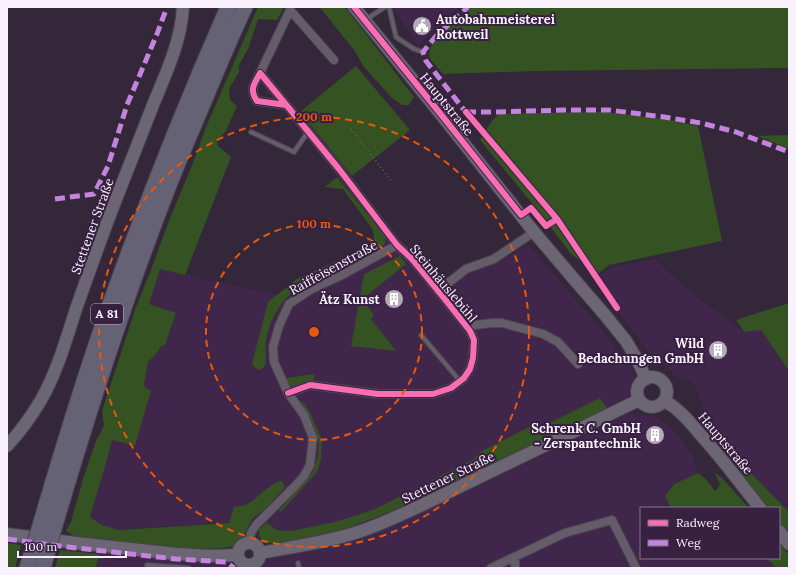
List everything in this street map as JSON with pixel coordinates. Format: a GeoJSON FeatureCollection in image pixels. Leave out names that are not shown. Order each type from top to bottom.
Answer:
{"type":"FeatureCollection","features":[{"type":"Feature","properties":{"kind":"highway","name":"A 81"},"geometry":{"type":"LineString","coordinates":[[43,568],[48,550],[46,530],[80,392],[125,261],[165,158],[228,7]]}},
{"type":"Feature","properties":{"kind":"highway","name":"A 81"},"geometry":{"type":"LineString","coordinates":[[27,568],[33,548],[46,530],[73,463],[126,302],[158,215],[245,7]]}},
{"type":"Feature","properties":{"kind":"street","name":"Stettener Straße"},"geometry":{"type":"LineString","coordinates":[[7,446],[30,418],[42,399],[52,378],[112,209],[168,68],[180,32],[183,7]]}},
{"type":"Feature","properties":{"kind":"street","name":"Hauptstraße"},"geometry":{"type":"LineString","coordinates":[[354,7],[534,232],[626,341],[638,361],[646,379]]}},
{"type":"Feature","properties":{"kind":"street"},"geometry":{"type":"LineString","coordinates":[[286,105],[257,101],[253,95],[252,88],[290,10],[334,60]]}},
{"type":"Feature","properties":{"kind":"street","name":"Steinhäuslebühl"},"geometry":{"type":"LineString","coordinates":[[260,73],[397,245],[412,259],[438,291],[470,331],[474,340],[473,358],[470,369],[460,382],[451,388],[433,394],[378,394],[310,385],[288,393]]}},
{"type":"Feature","properties":{"kind":"street","name":"Steinhäuslebühl"},"geometry":{"type":"LineString","coordinates":[[438,291],[466,269],[494,259],[534,232]]}},
{"type":"Feature","properties":{"kind":"street","name":"Raiffeisenstraße"},"geometry":{"type":"LineString","coordinates":[[249,542],[251,533],[256,525],[298,483],[310,465],[313,436],[303,414],[288,393],[280,378],[274,362],[273,347],[279,326],[289,304],[310,290],[340,276],[397,245]]}},
{"type":"Feature","properties":{"kind":"street","name":"Steinhäuslebühl"},"geometry":{"type":"LineString","coordinates":[[466,326],[502,323],[544,334],[558,342],[578,364]]}},
{"type":"Feature","properties":{"kind":"street"},"geometry":{"type":"LineString","coordinates":[[654,377],[661,380],[668,390],[665,401],[657,407],[647,407],[639,400],[637,392],[638,388],[646,379],[654,377]]}},
{"type":"Feature","properties":{"kind":"street","name":"Stettener Straße"},"geometry":{"type":"LineString","coordinates":[[260,553],[358,532],[386,521],[639,400]]}},
{"type":"Feature","properties":{"kind":"street","name":"Hauptstraße"},"geometry":{"type":"LineString","coordinates":[[665,401],[685,417],[706,440],[759,507]]}},
{"type":"Feature","properties":{"kind":"street"},"geometry":{"type":"LineString","coordinates":[[491,568],[565,533],[612,520],[636,568]]}},
{"type":"Feature","properties":{"kind":"street"},"geometry":{"type":"LineString","coordinates":[[780,532],[789,544]]}},
{"type":"Feature","properties":{"kind":"street"},"geometry":{"type":"LineString","coordinates":[[7,534],[177,554],[209,556],[237,555]]}},
{"type":"Feature","properties":{"kind":"street"},"geometry":{"type":"LineString","coordinates":[[249,542],[258,547],[260,553],[258,560],[253,566],[240,562],[237,555],[241,545],[249,542]]}},
{"type":"Feature","properties":{"kind":"street"},"geometry":{"type":"LineString","coordinates":[[515,557],[515,568]]}},
{"type":"Feature","properties":{"kind":"lane"},"geometry":{"type":"LineString","coordinates":[[364,20],[385,7]]}},
{"type":"Feature","properties":{"kind":"lane"},"geometry":{"type":"LineString","coordinates":[[389,7],[396,37],[414,49],[423,52]]}},
{"type":"Feature","properties":{"kind":"lane"},"geometry":{"type":"LineString","coordinates":[[251,132],[294,152],[308,132]]}},
{"type":"Feature","properties":{"kind":"lane"},"geometry":{"type":"LineString","coordinates":[[421,336],[460,382]]}},
{"type":"Feature","properties":{"kind":"lane"},"geometry":{"type":"LineString","coordinates":[[147,565],[189,568]]}},
{"type":"Feature","properties":{"kind":"path"},"geometry":{"type":"LineString","coordinates":[[351,129],[393,183]]}},
{"type":"Feature","properties":{"kind":"shaded area","name":"Autobahnmeisterei Rottweil"},"geometry":{"type":"Polygon","coordinates":[[[393,7],[459,7],[418,46],[393,7]]]}},
{"type":"Feature","properties":{"kind":"shaded area"},"geometry":{"type":"Polygon","coordinates":[[[385,236],[437,297],[462,277],[480,268],[500,261],[528,245],[599,326],[633,371],[634,379],[628,397],[608,410],[378,519],[330,534],[260,532],[262,527],[249,521],[119,530],[102,525],[90,517],[112,440],[135,446],[151,391],[144,385],[148,362],[157,353],[161,346],[165,344],[176,313],[149,304],[160,269],[277,295],[297,279],[367,247],[374,241],[385,236]]]}},
{"type":"Feature","properties":{"kind":"shaded area"},"geometry":{"type":"Polygon","coordinates":[[[655,259],[685,288],[744,332],[761,330],[789,371],[789,512],[711,430],[693,382],[685,379],[679,380],[663,363],[653,358],[595,280],[611,268],[655,259]]]}},
{"type":"Feature","properties":{"kind":"shaded area"},"geometry":{"type":"Polygon","coordinates":[[[630,413],[655,417],[673,429],[692,455],[698,473],[674,484],[665,496],[670,507],[640,507],[640,559],[767,559],[777,568],[259,568],[264,566],[268,559],[276,556],[377,530],[443,502],[630,413]]]}},
{"type":"Feature","properties":{"kind":"shaded area"},"geometry":{"type":"Polygon","coordinates":[[[100,554],[237,565],[242,568],[95,568],[100,554]]]}},
{"type":"Feature","properties":{"kind":"green space"},"geometry":{"type":"Polygon","coordinates":[[[258,7],[284,7],[277,20],[258,19],[248,49],[239,65],[239,72],[229,89],[230,100],[237,106],[226,131],[217,141],[218,146],[231,157],[185,275],[160,269],[149,304],[176,313],[165,345],[161,346],[157,353],[148,362],[144,385],[151,391],[135,446],[112,440],[90,517],[102,525],[119,530],[229,523],[234,507],[247,504],[278,482],[282,481],[284,488],[267,507],[252,519],[243,537],[235,545],[230,547],[187,549],[73,537],[73,535],[66,531],[71,522],[83,479],[96,441],[104,426],[102,411],[136,307],[206,127],[258,7]]]}},
{"type":"Feature","properties":{"kind":"green space"},"geometry":{"type":"Polygon","coordinates":[[[318,7],[345,7],[414,97],[409,105],[402,105],[392,98],[364,67],[354,50],[318,7]]]}},
{"type":"Feature","properties":{"kind":"green space"},"geometry":{"type":"Polygon","coordinates":[[[472,7],[789,7],[789,68],[536,71],[443,74],[429,56],[430,48],[436,39],[472,7]]]}},
{"type":"Feature","properties":{"kind":"green space"},"geometry":{"type":"Polygon","coordinates":[[[356,66],[410,130],[352,176],[300,112],[356,66]]]}},
{"type":"Feature","properties":{"kind":"green space"},"geometry":{"type":"Polygon","coordinates":[[[603,112],[670,120],[698,126],[722,241],[609,265],[598,274],[571,254],[540,213],[480,140],[491,122],[499,114],[603,112]]]}},
{"type":"Feature","properties":{"kind":"green space"},"geometry":{"type":"Polygon","coordinates":[[[789,135],[789,149],[758,136],[789,135]]]}},
{"type":"Feature","properties":{"kind":"green space"},"geometry":{"type":"Polygon","coordinates":[[[337,177],[385,236],[385,243],[381,248],[295,290],[285,300],[276,312],[267,333],[266,364],[259,370],[254,367],[252,363],[268,302],[297,279],[367,247],[374,241],[373,230],[343,189],[325,187],[337,177]]]}},
{"type":"Feature","properties":{"kind":"green space"},"geometry":{"type":"Polygon","coordinates":[[[400,256],[406,264],[363,300],[374,315],[371,319],[396,351],[351,346],[364,274],[400,256]]]}},
{"type":"Feature","properties":{"kind":"green space"},"geometry":{"type":"Polygon","coordinates":[[[789,303],[789,371],[761,330],[744,332],[736,320],[789,303]]]}},
{"type":"Feature","properties":{"kind":"green space"},"geometry":{"type":"Polygon","coordinates":[[[315,374],[314,380],[297,386],[291,386],[285,378],[315,374]]]}},
{"type":"Feature","properties":{"kind":"green space"},"geometry":{"type":"Polygon","coordinates":[[[600,398],[607,408],[454,484],[377,517],[330,534],[278,544],[263,542],[259,536],[259,529],[267,523],[277,530],[291,531],[335,522],[373,510],[474,459],[480,452],[533,425],[545,425],[600,398]]]}},
{"type":"Feature","properties":{"kind":"green space"},"geometry":{"type":"Polygon","coordinates":[[[302,400],[310,412],[322,440],[321,459],[317,472],[280,513],[280,509],[313,472],[318,456],[319,443],[316,432],[303,408],[302,400]]]}},
{"type":"Feature","properties":{"kind":"green space"},"geometry":{"type":"Polygon","coordinates":[[[739,461],[789,512],[789,538],[780,527],[780,507],[764,507],[734,467],[739,461]]]}},
{"type":"Feature","properties":{"kind":"green space"},"geometry":{"type":"Polygon","coordinates":[[[698,473],[706,479],[715,491],[720,485],[715,473],[722,478],[748,507],[670,507],[665,496],[674,484],[698,473]]]}},
{"type":"Feature","properties":{"kind":"green space"},"geometry":{"type":"Polygon","coordinates":[[[7,543],[21,545],[15,568],[7,568],[7,543]]]}},
{"type":"Feature","properties":{"kind":"green space"},"geometry":{"type":"Polygon","coordinates":[[[780,544],[789,555],[789,568],[777,568],[767,559],[780,559],[780,544]]]}},
{"type":"Feature","properties":{"kind":"green space"},"geometry":{"type":"Polygon","coordinates":[[[60,550],[100,554],[95,568],[55,568],[60,550]]]}},
{"type":"Feature","properties":{"kind":"marked path"},"geometry":{"type":"LineString","coordinates":[[55,199],[94,194],[108,166],[127,105],[167,7]]}},
{"type":"Feature","properties":{"kind":"marked path"},"geometry":{"type":"LineString","coordinates":[[468,7],[436,36],[423,52],[426,61],[468,115]]}},
{"type":"Feature","properties":{"kind":"marked path"},"geometry":{"type":"LineString","coordinates":[[466,112],[609,110],[701,123],[736,132],[789,152]]}},
{"type":"Feature","properties":{"kind":"marked path"},"geometry":{"type":"LineString","coordinates":[[7,539],[176,559],[226,562],[234,568]]}},
{"type":"Feature","properties":{"kind":"cycle path"},"geometry":{"type":"LineString","coordinates":[[354,7],[521,215],[531,208],[546,226],[557,219]]}},
{"type":"Feature","properties":{"kind":"cycle path"},"geometry":{"type":"LineString","coordinates":[[286,105],[257,101],[253,93],[253,87],[260,73],[339,169],[397,245],[412,259],[444,298],[470,331],[474,340],[473,358],[470,369],[464,378],[451,388],[433,394],[378,394],[310,385],[288,393]]}},
{"type":"Feature","properties":{"kind":"cycle path"},"geometry":{"type":"LineString","coordinates":[[466,112],[557,219],[617,308]]}},
{"type":"Feature","properties":{"kind":"place","name":"Autobahnmeisterei Rottweil"},"geometry":{"type":"Point","coordinates":[422,26]}},
{"type":"Feature","properties":{"kind":"place","name":"Ätz Kunst"},"geometry":{"type":"Point","coordinates":[394,299]}},
{"type":"Feature","properties":{"kind":"place","name":"Wild Bedachungen GmbH"},"geometry":{"type":"Point","coordinates":[718,350]}},
{"type":"Feature","properties":{"kind":"place","name":"Schrenk C. GmbH - Zerspantechnik"},"geometry":{"type":"Point","coordinates":[655,435]}}]}
